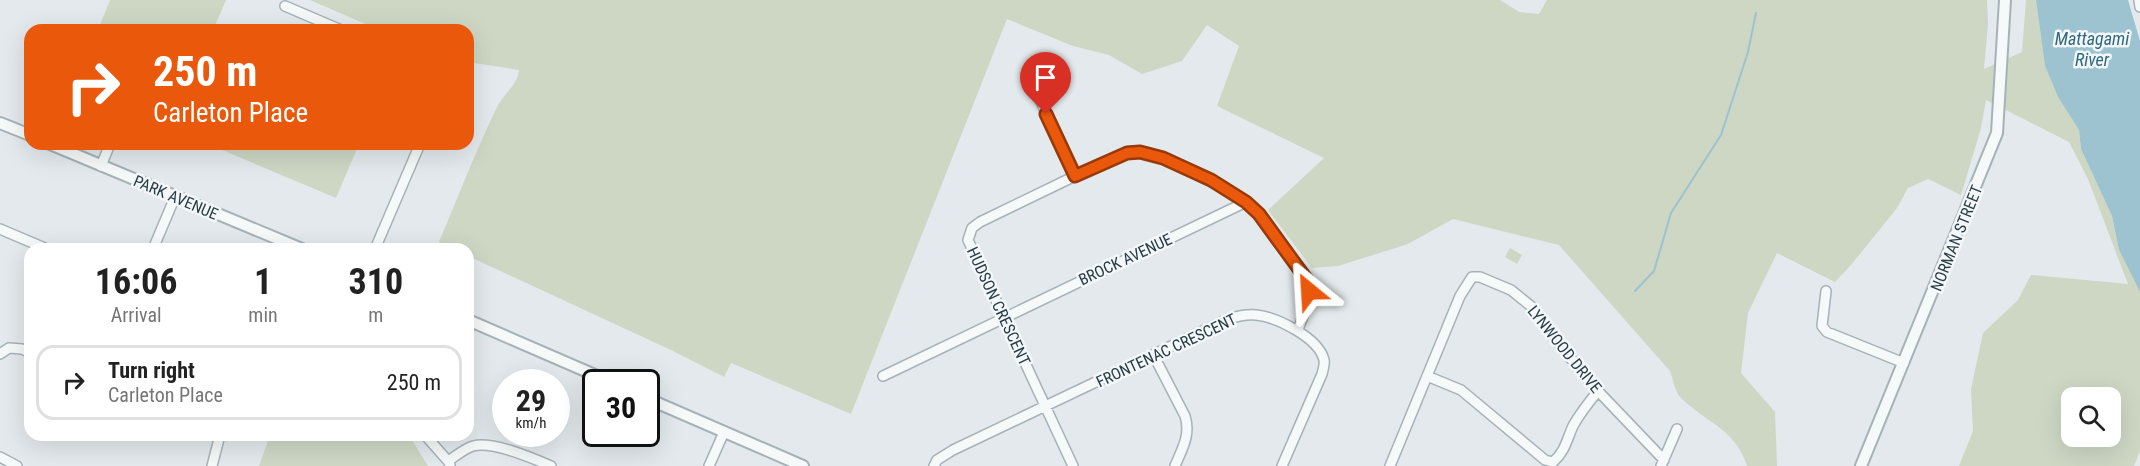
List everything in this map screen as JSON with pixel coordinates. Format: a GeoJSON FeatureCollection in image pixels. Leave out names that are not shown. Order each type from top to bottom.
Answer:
{"type":"FeatureCollection","features":[{"type":"Feature","properties":{"kind":"street","name":"NORMAN STREET"},"geometry":{"type":"LineString","coordinates":[[1861,466],[1997,133],[2005,0]]}},
{"type":"Feature","properties":{"kind":"street"},"geometry":{"type":"LineString","coordinates":[[2139,0],[2140,7]]}},
{"type":"Feature","properties":{"kind":"street"},"geometry":{"type":"LineString","coordinates":[[285,6],[327,24]]}},
{"type":"Feature","properties":{"kind":"street"},"geometry":{"type":"LineString","coordinates":[[1037,93],[1075,176]]}},
{"type":"Feature","properties":{"kind":"street"},"geometry":{"type":"LineString","coordinates":[[0,123],[24,133]]}},
{"type":"Feature","properties":{"kind":"street","name":"PARK AVENUE"},"geometry":{"type":"LineString","coordinates":[[65,150],[287,243]]}},
{"type":"Feature","properties":{"kind":"street"},"geometry":{"type":"LineString","coordinates":[[101,165],[107,150]]}},
{"type":"Feature","properties":{"kind":"street"},"geometry":{"type":"LineString","coordinates":[[378,243],[417,150]]}},
{"type":"Feature","properties":{"kind":"street","name":"HUDSON CRESCENT"},"geometry":{"type":"LineString","coordinates":[[1073,466],[968,240],[972,228],[1075,176],[1127,153],[1140,152],[1163,158],[1211,180],[1246,202],[1259,214],[1307,280],[1309,300],[1298,330]]}},
{"type":"Feature","properties":{"kind":"street"},"geometry":{"type":"LineString","coordinates":[[156,243],[175,197]]}},
{"type":"Feature","properties":{"kind":"street","name":"BROCK AVENUE"},"geometry":{"type":"LineString","coordinates":[[884,376],[1246,202]]}},
{"type":"Feature","properties":{"kind":"street"},"geometry":{"type":"LineString","coordinates":[[0,229],[33,243]]}},
{"type":"Feature","properties":{"kind":"street","name":"LYNWOOD DRIVE"},"geometry":{"type":"LineString","coordinates":[[1390,466],[1460,296],[1472,277],[1480,277],[1512,290],[1532,307],[1598,391],[1663,463]]}},
{"type":"Feature","properties":{"kind":"street"},"geometry":{"type":"LineString","coordinates":[[1826,291],[1822,326],[1827,332],[1904,363]]}},
{"type":"Feature","properties":{"kind":"street","name":"FRONTENAC CRESCENT"},"geometry":{"type":"LineString","coordinates":[[933,466],[937,460],[953,450],[1228,319],[1243,315],[1259,315],[1298,330],[1319,350],[1325,362],[1322,374],[1282,466]]}},
{"type":"Feature","properties":{"kind":"street"},"geometry":{"type":"LineString","coordinates":[[474,323],[582,369]]}},
{"type":"Feature","properties":{"kind":"street"},"geometry":{"type":"LineString","coordinates":[[0,354],[9,348],[24,350]]}},
{"type":"Feature","properties":{"kind":"street"},"geometry":{"type":"LineString","coordinates":[[1154,356],[1185,416],[1188,427],[1186,440],[1174,466]]}},
{"type":"Feature","properties":{"kind":"street"},"geometry":{"type":"LineString","coordinates":[[1427,376],[1461,390],[1545,460],[1553,462],[1562,455],[1583,408],[1598,391]]}},
{"type":"Feature","properties":{"kind":"street"},"geometry":{"type":"LineString","coordinates":[[660,404],[803,466]]}},
{"type":"Feature","properties":{"kind":"street"},"geometry":{"type":"LineString","coordinates":[[1663,463],[1677,429]]}},
{"type":"Feature","properties":{"kind":"street"},"geometry":{"type":"LineString","coordinates":[[709,466],[724,432]]}},
{"type":"Feature","properties":{"kind":"street"},"geometry":{"type":"LineString","coordinates":[[212,466],[218,441]]}},
{"type":"Feature","properties":{"kind":"street"},"geometry":{"type":"LineString","coordinates":[[430,441],[449,464],[473,446],[496,447],[551,466]]}},
{"type":"Feature","properties":{"kind":"street"},"geometry":{"type":"LineString","coordinates":[[0,457],[17,466]]}},
{"type":"Feature","properties":{"kind":"green space"},"geometry":{"type":"Polygon","coordinates":[[[110,0],[226,0],[216,24],[100,24],[110,0]]]}},
{"type":"Feature","properties":{"kind":"green space"},"geometry":{"type":"Polygon","coordinates":[[[310,0],[1500,0],[1519,12],[1539,14],[1547,0],[1987,0],[1988,24],[1984,69],[2022,52],[2026,0],[2036,0],[2045,66],[2058,97],[2079,130],[2081,149],[2112,216],[2119,250],[2140,292],[2140,451],[2134,466],[1959,466],[1973,431],[1971,389],[1983,333],[2018,300],[2031,275],[2128,284],[2088,179],[2069,142],[1986,100],[1981,128],[1961,195],[1928,179],[1908,188],[1897,208],[1835,282],[1777,253],[1748,313],[1741,373],[1775,412],[1777,466],[1747,466],[1742,453],[1728,434],[1680,397],[1670,371],[1559,245],[1453,219],[1408,244],[1338,266],[1312,268],[1268,210],[1324,158],[1217,106],[1239,46],[1207,25],[1182,61],[1142,74],[1109,55],[1073,46],[1007,19],[851,414],[731,363],[724,377],[474,259],[474,243],[439,242],[498,105],[519,70],[474,63],[474,24],[365,24],[310,0]]]}},
{"type":"Feature","properties":{"kind":"green space"},"geometry":{"type":"Polygon","coordinates":[[[222,150],[356,150],[336,198],[222,150]]]}},
{"type":"Feature","properties":{"kind":"green space"},"geometry":{"type":"Polygon","coordinates":[[[1510,248],[1522,255],[1517,264],[1505,257],[1510,248]]]}},
{"type":"Feature","properties":{"kind":"green space"},"geometry":{"type":"Polygon","coordinates":[[[268,441],[413,441],[428,466],[259,466],[268,441]]]}},
{"type":"Feature","properties":{"kind":"water","name":"Mattagami River"},"geometry":{"type":"Polygon","coordinates":[[[2036,0],[2128,0],[2140,41],[2140,292],[2119,250],[2112,216],[2081,149],[2079,130],[2058,97],[2045,66],[2036,0]]]}},
{"type":"Feature","properties":{"kind":"waterway"},"geometry":{"type":"LineString","coordinates":[[1635,291],[1654,271],[1671,213],[1721,135],[1748,52],[1756,13]]}},
{"type":"Feature","properties":{"kind":"route"},"geometry":{"type":"LineString","coordinates":[[1046,114],[1075,176],[1127,153],[1140,152],[1163,158],[1230,190],[1259,214],[1307,280],[1309,291]]}}]}
